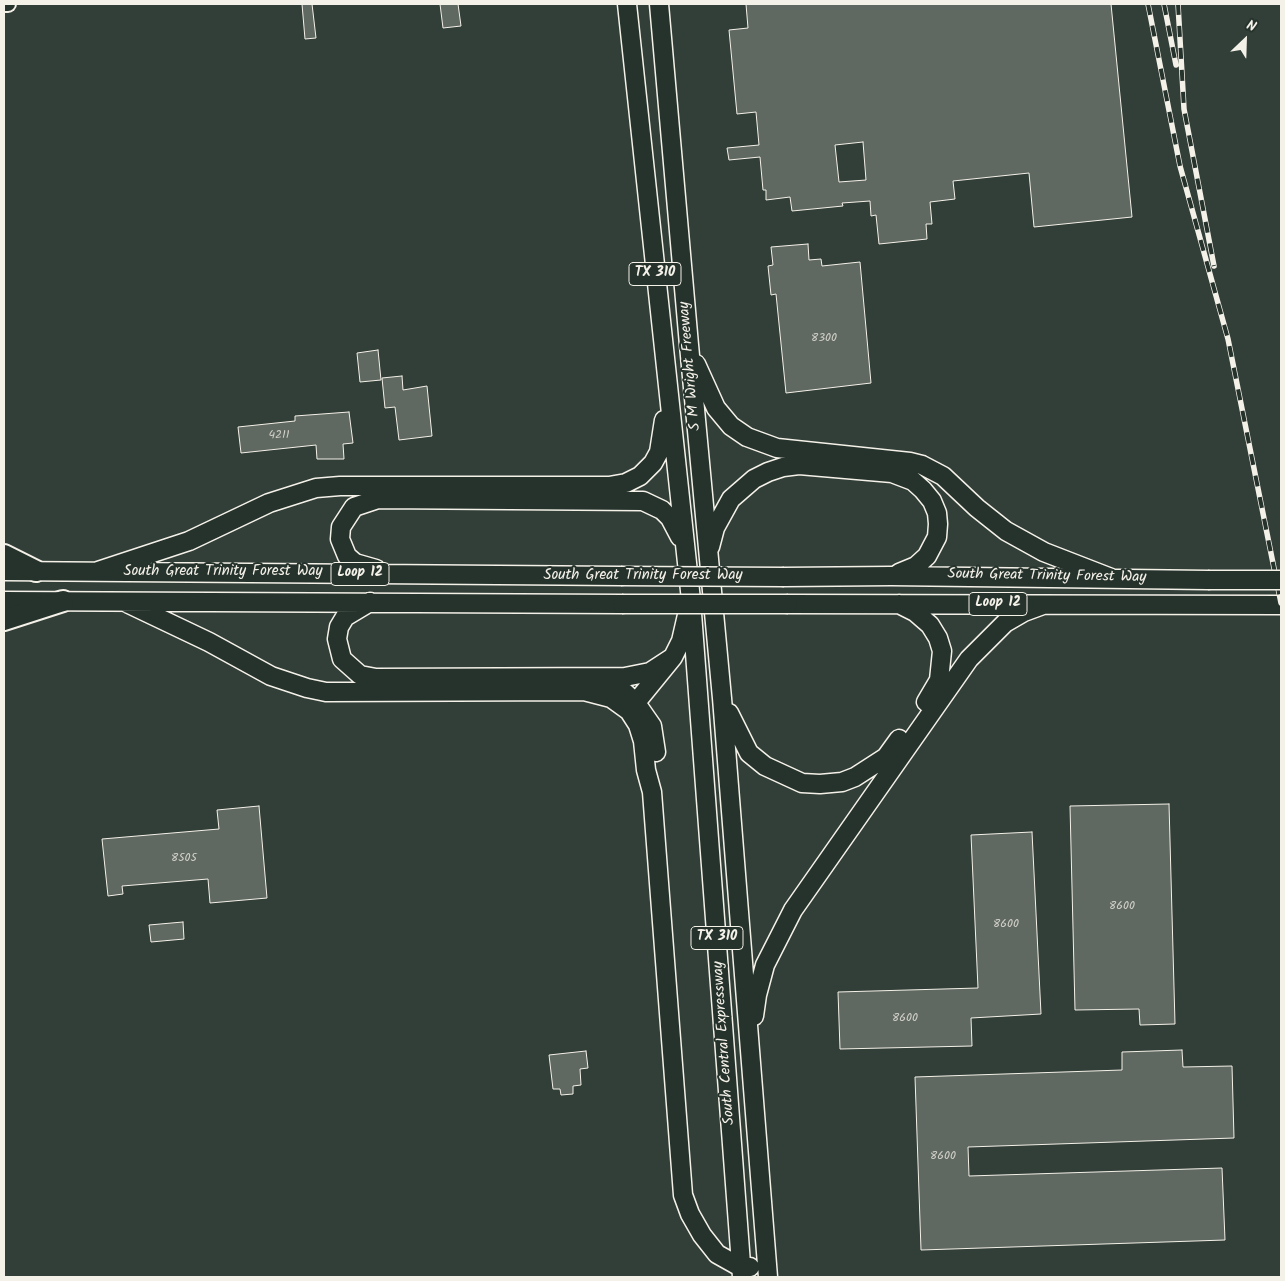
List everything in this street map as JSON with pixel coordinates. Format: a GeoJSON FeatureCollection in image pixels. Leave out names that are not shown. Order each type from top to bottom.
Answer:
{"type":"FeatureCollection","features":[{"type":"Feature","properties":{"kind":"highway"},"geometry":{"type":"LineString","coordinates":[[4,555],[36,571]]}},
{"type":"Feature","properties":{"kind":"highway"},"geometry":{"type":"LineString","coordinates":[[4,620],[63,601]]}},
{"type":"Feature","properties":{"kind":"main road","name":"S M Wright Freeway"},"geometry":{"type":"LineString","coordinates":[[627,4],[691,600]]}},
{"type":"Feature","properties":{"kind":"main road","name":"S M Wright Freeway"},"geometry":{"type":"LineString","coordinates":[[659,4],[688,346],[722,698]]}},
{"type":"Feature","properties":{"kind":"main road"},"geometry":{"type":"LineString","coordinates":[[688,346],[716,408],[731,426],[747,437],[777,448],[910,462],[922,465],[943,476],[977,508],[1006,531],[1044,552],[1111,578]]}},
{"type":"Feature","properties":{"kind":"main road"},"geometry":{"type":"LineString","coordinates":[[98,571],[189,541],[269,503],[316,488],[609,486],[626,483],[640,476],[653,463],[659,452],[668,397]]}},
{"type":"Feature","properties":{"kind":"main road"},"geometry":{"type":"LineString","coordinates":[[708,554],[715,528],[732,499],[754,479],[768,472],[783,467],[799,465],[892,473],[913,481],[923,490],[935,507],[938,524],[937,537],[928,556],[916,566],[891,576]]}},
{"type":"Feature","properties":{"kind":"main road"},"geometry":{"type":"LineString","coordinates":[[391,574],[355,563],[343,549],[340,538],[341,527],[354,508],[365,502],[378,499],[643,501],[653,504],[670,518],[684,542]]}},
{"type":"Feature","properties":{"kind":"main road","name":"South Great Trinity Forest Way"},"geometry":{"type":"LineString","coordinates":[[4,570],[1281,580]]}},
{"type":"Feature","properties":{"kind":"main road"},"geometry":{"type":"LineString","coordinates":[[633,707],[673,656],[681,641],[691,600]]}},
{"type":"Feature","properties":{"kind":"main road","name":"South Central Expressway"},"geometry":{"type":"LineString","coordinates":[[691,600],[742,1272]]}},
{"type":"Feature","properties":{"kind":"main road","name":"South Great Trinity Forest Way"},"geometry":{"type":"LineString","coordinates":[[4,601],[1281,605]]}},
{"type":"Feature","properties":{"kind":"main road"},"geometry":{"type":"LineString","coordinates":[[125,602],[209,642],[271,676],[306,688],[326,692],[584,691],[611,698],[633,707]]}},
{"type":"Feature","properties":{"kind":"main road"},"geometry":{"type":"LineString","coordinates":[[370,602],[345,617],[339,627],[337,639],[342,659],[360,675],[376,678],[596,679],[625,677],[650,672],[673,656]]}},
{"type":"Feature","properties":{"kind":"main road"},"geometry":{"type":"LineString","coordinates":[[722,698],[737,732],[750,752],[765,766],[781,775],[802,783],[820,784],[842,782],[863,772],[886,757],[932,694],[939,680],[942,651],[938,638],[922,619],[898,604]]}},
{"type":"Feature","properties":{"kind":"main road"},"geometry":{"type":"LineString","coordinates":[[750,1056],[757,996],[765,965],[793,910],[969,659],[1005,623],[1024,612],[1043,605]]}},
{"type":"Feature","properties":{"kind":"main road"},"geometry":{"type":"LineString","coordinates":[[596,679],[618,687],[633,707],[643,741],[646,770],[652,792],[683,1195],[702,1235],[717,1254],[742,1272],[768,1271]]}},
{"type":"Feature","properties":{"kind":"main road","name":"South Central Expressway"},"geometry":{"type":"LineString","coordinates":[[722,698],[768,1271]]}},
{"type":"Feature","properties":{"kind":"building"},"geometry":{"type":"Polygon","coordinates":[[[302,4],[312,4],[316,38],[305,39],[302,4]]]}},
{"type":"Feature","properties":{"kind":"building"},"geometry":{"type":"Polygon","coordinates":[[[440,4],[458,4],[461,26],[443,28],[440,4]]]}},
{"type":"Feature","properties":{"kind":"building"},"geometry":{"type":"Polygon","coordinates":[[[746,4],[1111,4],[1132,217],[1034,227],[1029,173],[953,181],[955,199],[930,202],[932,224],[926,224],[927,239],[879,244],[876,215],[871,216],[870,201],[842,203],[843,206],[792,211],[790,197],[766,200],[766,190],[763,190],[760,157],[729,160],[727,148],[759,145],[756,112],[737,114],[729,30],[748,28],[746,4]],[[863,142],[835,145],[839,182],[866,180],[863,142]]]}},
{"type":"Feature","properties":{"kind":"building"},"geometry":{"type":"Polygon","coordinates":[[[808,244],[809,260],[821,259],[822,266],[860,262],[871,383],[786,393],[776,294],[771,295],[768,266],[773,265],[771,247],[808,244]]]}},
{"type":"Feature","properties":{"kind":"building"},"geometry":{"type":"Polygon","coordinates":[[[378,350],[381,380],[360,382],[357,353],[378,350]]]}},
{"type":"Feature","properties":{"kind":"building"},"geometry":{"type":"Polygon","coordinates":[[[402,376],[403,390],[427,386],[432,436],[399,440],[395,407],[385,408],[382,378],[402,376]]]}},
{"type":"Feature","properties":{"kind":"building"},"geometry":{"type":"Polygon","coordinates":[[[349,412],[353,443],[343,444],[344,459],[317,459],[316,445],[241,453],[238,427],[295,421],[295,416],[349,412]]]}},
{"type":"Feature","properties":{"kind":"building"},"geometry":{"type":"Polygon","coordinates":[[[1169,804],[1175,1024],[1140,1025],[1139,1009],[1075,1010],[1070,806],[1169,804]]]}},
{"type":"Feature","properties":{"kind":"building"},"geometry":{"type":"Polygon","coordinates":[[[259,806],[267,898],[210,903],[208,879],[122,886],[123,894],[108,896],[102,839],[219,829],[217,810],[259,806]]]}},
{"type":"Feature","properties":{"kind":"building"},"geometry":{"type":"Polygon","coordinates":[[[1032,832],[1041,1014],[971,1018],[972,1046],[840,1049],[838,992],[978,988],[971,835],[1032,832]]]}},
{"type":"Feature","properties":{"kind":"building"},"geometry":{"type":"Polygon","coordinates":[[[183,922],[184,939],[151,942],[149,925],[183,922]]]}},
{"type":"Feature","properties":{"kind":"building"},"geometry":{"type":"Polygon","coordinates":[[[1182,1050],[1183,1067],[1232,1066],[1234,1138],[968,1147],[969,1176],[1222,1168],[1225,1240],[921,1250],[915,1077],[1122,1070],[1122,1052],[1182,1050]]]}},
{"type":"Feature","properties":{"kind":"building"},"geometry":{"type":"Polygon","coordinates":[[[586,1051],[588,1068],[580,1069],[581,1085],[573,1086],[573,1094],[561,1095],[560,1089],[553,1089],[549,1055],[586,1051]]]}},
{"type":"Feature","properties":{"kind":"railway"},"geometry":{"type":"LineString","coordinates":[[1148,4],[1180,166],[1228,339],[1281,603]]}},
{"type":"Feature","properties":{"kind":"railway"},"geometry":{"type":"LineString","coordinates":[[1164,4],[1176,65]]}},
{"type":"Feature","properties":{"kind":"railway"},"geometry":{"type":"LineString","coordinates":[[1178,4],[1184,109],[1214,266]]}}]}
